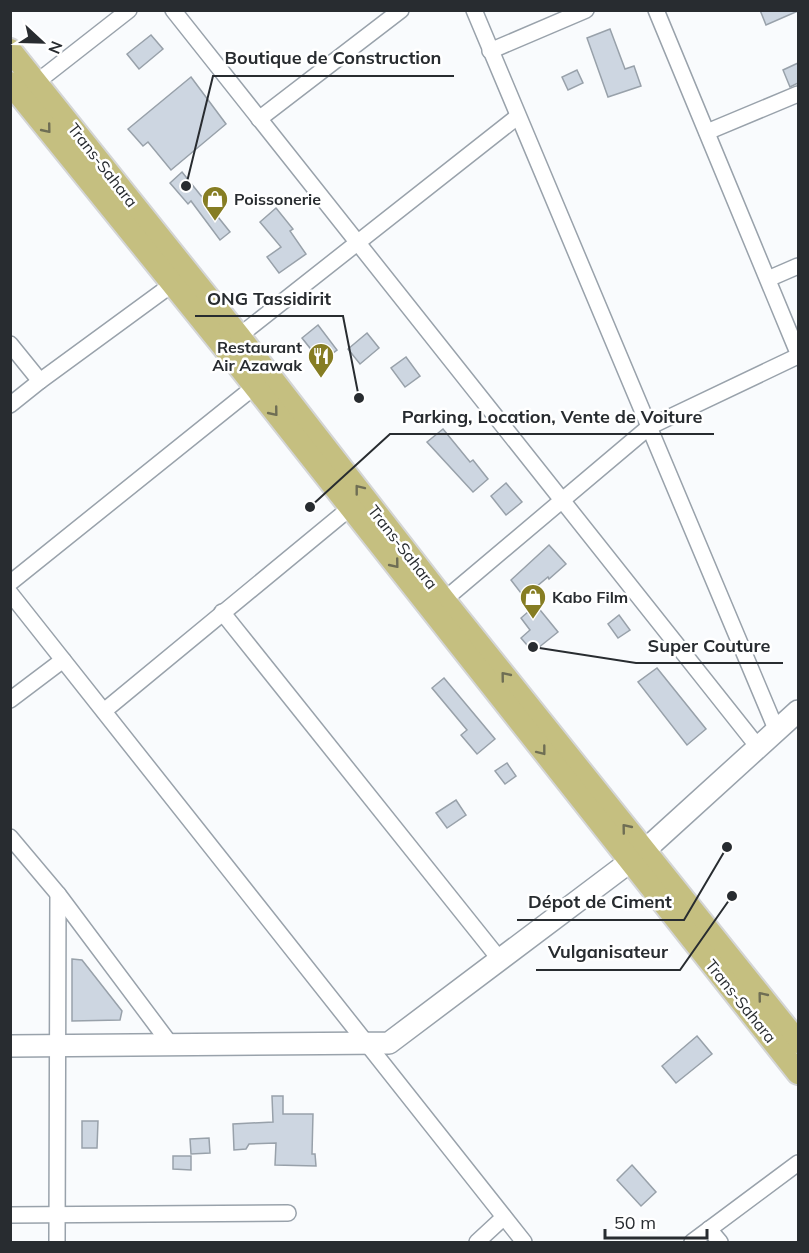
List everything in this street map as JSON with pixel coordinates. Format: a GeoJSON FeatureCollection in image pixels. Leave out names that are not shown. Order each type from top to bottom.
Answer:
{"type":"FeatureCollection","features":[{"type":"Feature","properties":{"kind":"main road","name":"Trans-Sahara"},"geometry":{"type":"LineString","coordinates":[[10,50],[37,82],[180,279],[254,387],[350,508],[637,856],[798,1042]]}},
{"type":"Feature","properties":{"kind":"main road","name":"Trans-Sahara"},"geometry":{"type":"LineString","coordinates":[[10,83],[180,279],[238,336],[444,600],[798,1073]]}},
{"type":"Feature","properties":{"kind":"street"},"geometry":{"type":"LineString","coordinates":[[37,82],[129,10]]}},
{"type":"Feature","properties":{"kind":"street"},"geometry":{"type":"LineString","coordinates":[[173,10],[758,747]]}},
{"type":"Feature","properties":{"kind":"street"},"geometry":{"type":"LineString","coordinates":[[259,119],[401,10]]}},
{"type":"Feature","properties":{"kind":"street"},"geometry":{"type":"LineString","coordinates":[[474,10],[776,729]]}},
{"type":"Feature","properties":{"kind":"street"},"geometry":{"type":"LineString","coordinates":[[490,51],[586,10]]}},
{"type":"Feature","properties":{"kind":"street"},"geometry":{"type":"LineString","coordinates":[[444,600],[649,427],[798,355],[656,10]]}},
{"type":"Feature","properties":{"kind":"street"},"geometry":{"type":"LineString","coordinates":[[707,132],[798,94]]}},
{"type":"Feature","properties":{"kind":"street"},"geometry":{"type":"LineString","coordinates":[[238,336],[517,117]]}},
{"type":"Feature","properties":{"kind":"street"},"geometry":{"type":"LineString","coordinates":[[768,279],[798,266]]}},
{"type":"Feature","properties":{"kind":"street"},"geometry":{"type":"LineString","coordinates":[[10,405],[180,279]]}},
{"type":"Feature","properties":{"kind":"street"},"geometry":{"type":"LineString","coordinates":[[10,344],[40,381]]}},
{"type":"Feature","properties":{"kind":"street"},"geometry":{"type":"LineString","coordinates":[[10,584],[254,387]]}},
{"type":"Feature","properties":{"kind":"street"},"geometry":{"type":"LineString","coordinates":[[104,711],[350,508]]}},
{"type":"Feature","properties":{"kind":"street"},"geometry":{"type":"LineString","coordinates":[[10,593],[524,1242]]}},
{"type":"Feature","properties":{"kind":"street"},"geometry":{"type":"LineString","coordinates":[[222,612],[501,961]]}},
{"type":"Feature","properties":{"kind":"street"},"geometry":{"type":"LineString","coordinates":[[10,700],[63,660]]}},
{"type":"Feature","properties":{"kind":"street"},"geometry":{"type":"LineString","coordinates":[[10,1046],[389,1043],[501,961],[637,856],[798,711]]}},
{"type":"Feature","properties":{"kind":"street"},"geometry":{"type":"LineString","coordinates":[[10,837],[58,894],[171,1045]]}},
{"type":"Feature","properties":{"kind":"street"},"geometry":{"type":"LineString","coordinates":[[57,1242],[58,894]]}},
{"type":"Feature","properties":{"kind":"street"},"geometry":{"type":"LineString","coordinates":[[692,1242],[798,1163]]}},
{"type":"Feature","properties":{"kind":"street"},"geometry":{"type":"LineString","coordinates":[[10,1215],[288,1213]]}},
{"type":"Feature","properties":{"kind":"street"},"geometry":{"type":"LineString","coordinates":[[477,1242],[504,1217]]}},
{"type":"Feature","properties":{"kind":"street"},"geometry":{"type":"LineString","coordinates":[[709,1229],[720,1242]]}},
{"type":"Feature","properties":{"kind":"building"},"geometry":{"type":"Polygon","coordinates":[[[760,10],[798,10],[798,11],[766,25],[760,10]]]}},
{"type":"Feature","properties":{"kind":"building"},"geometry":{"type":"Polygon","coordinates":[[[610,29],[625,69],[634,66],[641,86],[608,97],[587,38],[610,29]]]}},
{"type":"Feature","properties":{"kind":"building"},"geometry":{"type":"Polygon","coordinates":[[[151,35],[163,49],[139,69],[127,54],[151,35]]]}},
{"type":"Feature","properties":{"kind":"building"},"geometry":{"type":"Polygon","coordinates":[[[798,63],[798,83],[790,87],[783,70],[798,63]]]}},
{"type":"Feature","properties":{"kind":"building"},"geometry":{"type":"Polygon","coordinates":[[[577,70],[583,83],[568,90],[562,77],[577,70]]]}},
{"type":"Feature","properties":{"kind":"building"},"geometry":{"type":"Polygon","coordinates":[[[191,77],[226,124],[171,170],[148,142],[143,146],[128,129],[191,77]]]}},
{"type":"Feature","properties":{"kind":"building"},"geometry":{"type":"Polygon","coordinates":[[[182,172],[230,232],[220,240],[191,201],[188,204],[170,183],[182,172]]]}},
{"type":"Feature","properties":{"kind":"building"},"geometry":{"type":"Polygon","coordinates":[[[276,208],[293,229],[290,231],[306,254],[279,273],[267,257],[281,247],[260,222],[276,208]]]}},
{"type":"Feature","properties":{"kind":"building"},"geometry":{"type":"Polygon","coordinates":[[[318,325],[337,350],[321,362],[302,338],[318,325]]]}},
{"type":"Feature","properties":{"kind":"building"},"geometry":{"type":"Polygon","coordinates":[[[367,333],[379,348],[360,364],[348,349],[367,333]]]}},
{"type":"Feature","properties":{"kind":"building"},"geometry":{"type":"Polygon","coordinates":[[[406,357],[420,376],[405,387],[391,368],[406,357]]]}},
{"type":"Feature","properties":{"kind":"building"},"geometry":{"type":"Polygon","coordinates":[[[443,429],[470,462],[473,460],[488,479],[473,492],[427,442],[443,429]]]}},
{"type":"Feature","properties":{"kind":"building"},"geometry":{"type":"Polygon","coordinates":[[[506,483],[522,502],[506,515],[491,496],[506,483]]]}},
{"type":"Feature","properties":{"kind":"building"},"geometry":{"type":"Polygon","coordinates":[[[549,545],[566,564],[524,597],[511,580],[549,545]]]}},
{"type":"Feature","properties":{"kind":"building"},"geometry":{"type":"Polygon","coordinates":[[[536,605],[558,632],[533,652],[521,638],[530,630],[521,618],[536,605]]]}},
{"type":"Feature","properties":{"kind":"building"},"geometry":{"type":"Polygon","coordinates":[[[619,615],[630,630],[618,638],[608,624],[619,615]]]}},
{"type":"Feature","properties":{"kind":"building"},"geometry":{"type":"Polygon","coordinates":[[[657,668],[706,729],[687,745],[638,682],[657,668]]]}},
{"type":"Feature","properties":{"kind":"building"},"geometry":{"type":"Polygon","coordinates":[[[444,678],[495,739],[477,754],[461,735],[467,730],[432,688],[444,678]]]}},
{"type":"Feature","properties":{"kind":"building"},"geometry":{"type":"Polygon","coordinates":[[[507,763],[516,776],[505,784],[495,771],[507,763]]]}},
{"type":"Feature","properties":{"kind":"building"},"geometry":{"type":"Polygon","coordinates":[[[456,800],[466,815],[447,828],[436,813],[456,800]]]}},
{"type":"Feature","properties":{"kind":"building"},"geometry":{"type":"Polygon","coordinates":[[[72,959],[82,960],[122,1011],[120,1020],[72,1021],[72,959]]]}},
{"type":"Feature","properties":{"kind":"building"},"geometry":{"type":"Polygon","coordinates":[[[697,1036],[712,1054],[676,1083],[662,1066],[697,1036]]]}},
{"type":"Feature","properties":{"kind":"building"},"geometry":{"type":"Polygon","coordinates":[[[272,1096],[283,1096],[283,1114],[313,1114],[312,1154],[315,1154],[316,1166],[275,1165],[276,1143],[249,1144],[246,1149],[234,1150],[233,1124],[273,1122],[272,1096]]]}},
{"type":"Feature","properties":{"kind":"building"},"geometry":{"type":"Polygon","coordinates":[[[82,1121],[98,1121],[97,1148],[82,1148],[82,1121]]]}},
{"type":"Feature","properties":{"kind":"building"},"geometry":{"type":"Polygon","coordinates":[[[209,1138],[210,1153],[191,1154],[190,1139],[209,1138]]]}},
{"type":"Feature","properties":{"kind":"building"},"geometry":{"type":"Polygon","coordinates":[[[173,1156],[191,1156],[191,1170],[173,1169],[173,1156]]]}},
{"type":"Feature","properties":{"kind":"building"},"geometry":{"type":"Polygon","coordinates":[[[632,1165],[656,1192],[641,1206],[617,1180],[632,1165]]]}},
{"type":"Feature","properties":{"kind":"place","name":"Boutique de Construction"},"geometry":{"type":"Point","coordinates":[186,186]}},
{"type":"Feature","properties":{"kind":"place","name":"Poissonerie"},"geometry":{"type":"Point","coordinates":[215,222]}},
{"type":"Feature","properties":{"kind":"place","name":"Restaurant Air Azawak"},"geometry":{"type":"Point","coordinates":[321,379]}},
{"type":"Feature","properties":{"kind":"place","name":"ONG Tassidirit"},"geometry":{"type":"Point","coordinates":[359,398]}},
{"type":"Feature","properties":{"kind":"place","name":"Parking, Location, Vente de Voiture"},"geometry":{"type":"Point","coordinates":[310,507]}},
{"type":"Feature","properties":{"kind":"place","name":"Kabo Film"},"geometry":{"type":"Point","coordinates":[533,620]}},
{"type":"Feature","properties":{"kind":"place","name":"Super Couture"},"geometry":{"type":"Point","coordinates":[533,647]}},
{"type":"Feature","properties":{"kind":"place","name":"Dépot de Ciment"},"geometry":{"type":"Point","coordinates":[727,847]}},
{"type":"Feature","properties":{"kind":"place","name":"Vulganisateur"},"geometry":{"type":"Point","coordinates":[732,896]}}]}
